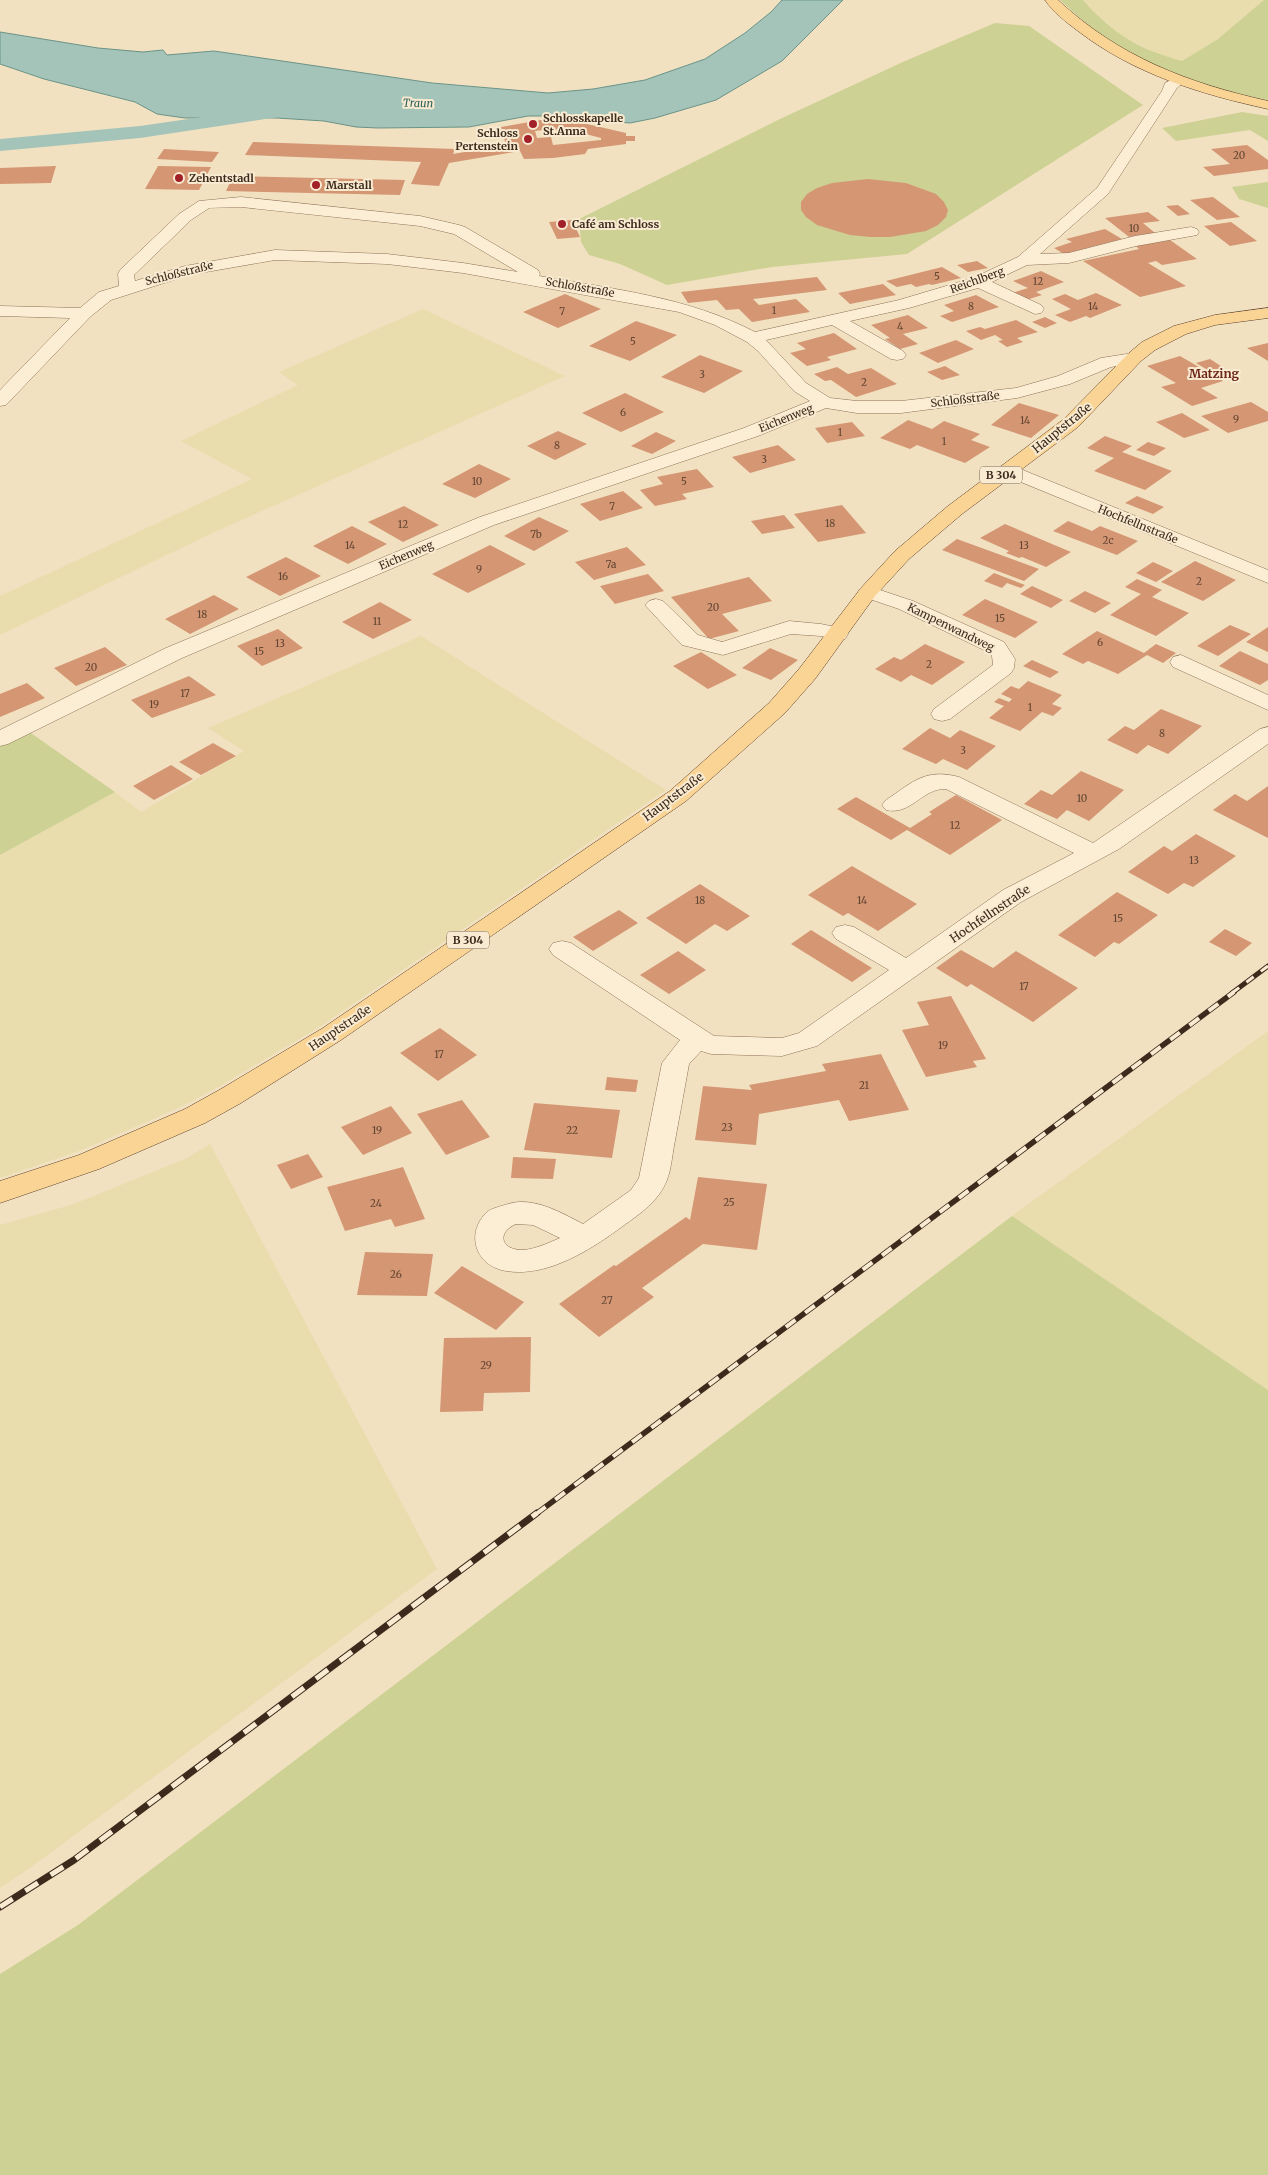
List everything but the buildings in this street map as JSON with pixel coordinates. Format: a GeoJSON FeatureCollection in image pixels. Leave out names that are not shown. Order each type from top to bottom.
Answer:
{"type":"FeatureCollection","features":[{"type":"Feature","properties":{"kind":"main road"},"geometry":{"type":"LineString","coordinates":[[1051,0],[1069,18],[1104,45],[1133,60],[1179,80],[1268,105]]}},
{"type":"Feature","properties":{"kind":"main road","name":"Hauptstraße"},"geometry":{"type":"LineString","coordinates":[[0,1192],[89,1162],[195,1116],[332,1034],[678,796],[777,708],[807,674],[868,592],[908,550],[955,510],[1089,408],[1133,358],[1154,343],[1187,328],[1234,317],[1268,313]]}},
{"type":"Feature","properties":{"kind":"street","name":"Reichlberg"},"geometry":{"type":"LineString","coordinates":[[753,338],[903,304],[979,282],[1024,260],[1103,191],[1169,91],[1170,86],[1179,80]]}},
{"type":"Feature","properties":{"kind":"street"},"geometry":{"type":"LineString","coordinates":[[127,287],[126,274],[185,218],[205,204],[241,202],[420,221],[459,230],[542,280]]}},
{"type":"Feature","properties":{"kind":"street"},"geometry":{"type":"LineString","coordinates":[[1024,260],[1069,258],[1134,241],[1191,232]]}},
{"type":"Feature","properties":{"kind":"street","name":"Schloßstraße"},"geometry":{"type":"LineString","coordinates":[[0,401],[84,313],[105,296],[127,287],[194,269],[275,255],[386,259],[463,268],[542,280],[684,308],[721,321],[753,338],[764,347],[800,387],[824,402],[857,407],[901,407],[1017,393],[1064,380],[1107,362],[1133,358]]}},
{"type":"Feature","properties":{"kind":"street"},"geometry":{"type":"LineString","coordinates":[[979,282],[1035,309]]}},
{"type":"Feature","properties":{"kind":"street"},"geometry":{"type":"LineString","coordinates":[[0,311],[84,313]]}},
{"type":"Feature","properties":{"kind":"street"},"geometry":{"type":"LineString","coordinates":[[834,320],[897,356]]}},
{"type":"Feature","properties":{"kind":"street","name":"Eichenweg"},"geometry":{"type":"LineString","coordinates":[[0,739],[174,653],[488,521],[742,435],[824,402]]}},
{"type":"Feature","properties":{"kind":"street","name":"Hochfellnstraße"},"geometry":{"type":"LineString","coordinates":[[1008,470],[1268,577]]}},
{"type":"Feature","properties":{"kind":"street","name":"Kampenwandweg"},"geometry":{"type":"LineString","coordinates":[[868,592],[906,605],[996,647],[1003,654],[1005,661],[1002,668],[942,714]]}},
{"type":"Feature","properties":{"kind":"street"},"geometry":{"type":"LineString","coordinates":[[656,605],[690,640],[723,649],[789,627],[821,630],[836,634]]}},
{"type":"Feature","properties":{"kind":"street"},"geometry":{"type":"LineString","coordinates":[[1181,662],[1268,704]]}},
{"type":"Feature","properties":{"kind":"street","name":"Hochfellnstraße"},"geometry":{"type":"LineString","coordinates":[[562,949],[699,1040],[711,1045],[782,1047],[808,1040],[1012,896],[1110,844],[1268,734]]}},
{"type":"Feature","properties":{"kind":"street"},"geometry":{"type":"LineString","coordinates":[[894,805],[931,782],[951,782],[1093,853]]}},
{"type":"Feature","properties":{"kind":"street"},"geometry":{"type":"LineString","coordinates":[[845,933],[907,970]]}},
{"type":"Feature","properties":{"kind":"street"},"geometry":{"type":"LineString","coordinates":[[585,1238],[641,1198],[648,1190],[653,1180],[676,1063],[686,1049],[699,1040]]}},
{"type":"Feature","properties":{"kind":"shaded area"},"geometry":{"type":"Polygon","coordinates":[[[1083,0],[1264,0],[1218,39],[1182,61],[1160,55],[1127,39],[1103,22],[1083,0]]]}},
{"type":"Feature","properties":{"kind":"shaded area"},"geometry":{"type":"Polygon","coordinates":[[[423,309],[565,376],[217,531],[0,635],[0,596],[252,479],[181,441],[298,385],[279,372],[423,309]]]}},
{"type":"Feature","properties":{"kind":"shaded area"},"geometry":{"type":"Polygon","coordinates":[[[421,636],[666,790],[321,1026],[220,1086],[185,1105],[82,1150],[0,1178],[0,855],[115,792],[141,812],[244,751],[208,728],[421,636]]]}},
{"type":"Feature","properties":{"kind":"shaded area"},"geometry":{"type":"Polygon","coordinates":[[[1268,1031],[1268,1390],[1012,1216],[1268,1031]]]}},
{"type":"Feature","properties":{"kind":"shaded area"},"geometry":{"type":"Polygon","coordinates":[[[210,1144],[437,1569],[0,1888],[0,1225],[74,1204],[185,1159],[210,1144]]]}},
{"type":"Feature","properties":{"kind":"green space"},"geometry":{"type":"Polygon","coordinates":[[[1060,0],[1083,0],[1105,22],[1127,39],[1152,51],[1182,61],[1218,39],[1264,0],[1268,0],[1268,102],[1195,83],[1142,61],[1117,47],[1083,21],[1060,0]]]}},
{"type":"Feature","properties":{"kind":"green space"},"geometry":{"type":"Polygon","coordinates":[[[995,23],[1029,26],[1143,105],[907,254],[772,267],[667,285],[620,264],[589,255],[581,242],[579,219],[780,119],[905,61],[995,23]]]}},
{"type":"Feature","properties":{"kind":"green space"},"geometry":{"type":"Polygon","coordinates":[[[1242,112],[1268,116],[1268,141],[1250,130],[1176,141],[1162,128],[1242,112]]]}},
{"type":"Feature","properties":{"kind":"green space"},"geometry":{"type":"Polygon","coordinates":[[[1268,182],[1268,208],[1239,199],[1232,187],[1268,182]]]}},
{"type":"Feature","properties":{"kind":"green space"},"geometry":{"type":"Polygon","coordinates":[[[28,731],[115,792],[0,855],[0,744],[28,731]]]}},
{"type":"Feature","properties":{"kind":"green space"},"geometry":{"type":"Polygon","coordinates":[[[1012,1216],[1268,1390],[1268,2175],[0,2175],[0,1974],[78,1925],[1012,1216]]]}},
{"type":"Feature","properties":{"kind":"water","name":"Traun"},"geometry":{"type":"Polygon","coordinates":[[[782,0],[843,0],[782,61],[716,100],[655,118],[630,123],[528,116],[469,127],[378,128],[356,127],[324,121],[277,118],[185,118],[157,114],[135,102],[44,79],[0,64],[0,32],[98,48],[143,52],[163,50],[167,55],[214,51],[432,83],[548,93],[593,89],[645,80],[705,59],[745,33],[771,12],[782,0]]]}},
{"type":"Feature","properties":{"kind":"waterway"},"geometry":{"type":"LineString","coordinates":[[0,145],[140,132],[292,110]]}},
{"type":"Feature","properties":{"kind":"railway"},"geometry":{"type":"LineString","coordinates":[[1232,993],[1268,966]]}},
{"type":"Feature","properties":{"kind":"railway"},"geometry":{"type":"LineString","coordinates":[[536,1514],[1234,992]]}},
{"type":"Feature","properties":{"kind":"railway"},"geometry":{"type":"LineString","coordinates":[[0,1907],[74,1860],[537,1513]]}},
{"type":"Feature","properties":{"kind":"place","name":"Schlosskapelle St.Anna"},"geometry":{"type":"Point","coordinates":[533,124]}},
{"type":"Feature","properties":{"kind":"place","name":"Schloss Pertenstein"},"geometry":{"type":"Point","coordinates":[528,139]}},
{"type":"Feature","properties":{"kind":"place","name":"Zehentstadl"},"geometry":{"type":"Point","coordinates":[179,178]}},
{"type":"Feature","properties":{"kind":"place","name":"Marstall"},"geometry":{"type":"Point","coordinates":[316,185]}},
{"type":"Feature","properties":{"kind":"place","name":"Café am Schloss"},"geometry":{"type":"Point","coordinates":[562,224]}},
{"type":"Feature","properties":{"kind":"district","name":"Matzing"},"geometry":{"type":"Point","coordinates":[1214,374]}}]}
